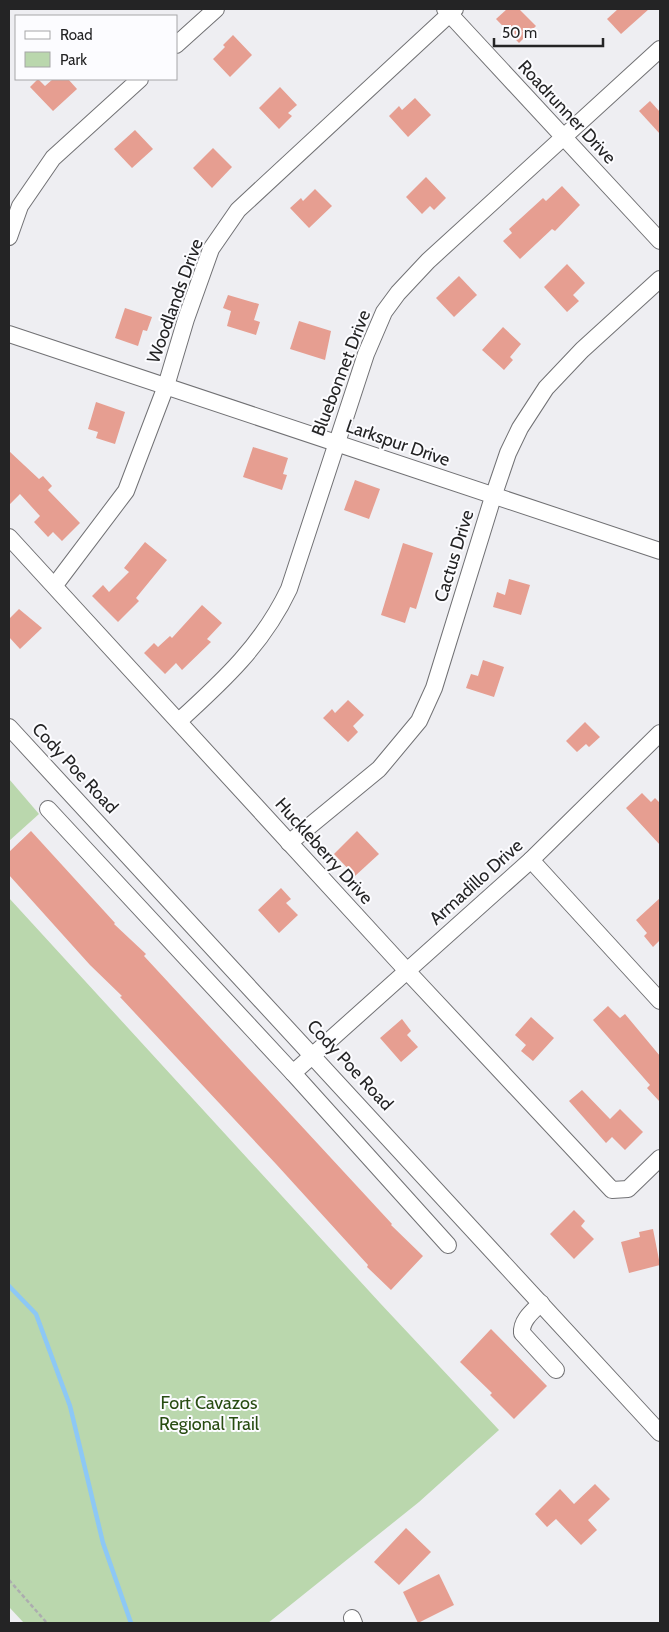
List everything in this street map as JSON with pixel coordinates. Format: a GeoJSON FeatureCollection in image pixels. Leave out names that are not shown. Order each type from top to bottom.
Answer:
{"type":"FeatureCollection","features":[{"type":"Feature","properties":{"kind":"street"},"geometry":{"type":"LineString","coordinates":[[178,43],[216,9]]}},
{"type":"Feature","properties":{"kind":"street","name":"Roadrunner Drive"},"geometry":{"type":"LineString","coordinates":[[450,10],[563,138],[660,241]]}},
{"type":"Feature","properties":{"kind":"street","name":"Woodlands Drive"},"geometry":{"type":"LineString","coordinates":[[55,585],[126,492],[166,386],[186,319],[211,248],[238,210],[450,10]]}},
{"type":"Feature","properties":{"kind":"street","name":"Bluebonnet Drive"},"geometry":{"type":"LineString","coordinates":[[179,721],[226,679],[275,618],[289,589],[366,354],[384,312],[398,293],[428,261],[660,49]]}},
{"type":"Feature","properties":{"kind":"street"},"geometry":{"type":"LineString","coordinates":[[9,237],[20,206],[53,158],[139,80]]}},
{"type":"Feature","properties":{"kind":"street","name":"Cactus Drive"},"geometry":{"type":"LineString","coordinates":[[289,843],[379,769],[419,721],[434,688],[508,453],[538,397],[582,350],[660,279]]}},
{"type":"Feature","properties":{"kind":"street","name":"Larkspur Drive"},"geometry":{"type":"LineString","coordinates":[[9,334],[336,442],[493,497],[659,547]]}},
{"type":"Feature","properties":{"kind":"street","name":"Huckleberry Drive"},"geometry":{"type":"LineString","coordinates":[[9,537],[408,972],[612,1190],[628,1189],[660,1158]]}},
{"type":"Feature","properties":{"kind":"street","name":"Cody Poe Road"},"geometry":{"type":"LineString","coordinates":[[9,727],[660,1433]]}},
{"type":"Feature","properties":{"kind":"street","name":"Armadillo Drive"},"geometry":{"type":"LineString","coordinates":[[293,1073],[408,972],[657,742]]}},
{"type":"Feature","properties":{"kind":"street"},"geometry":{"type":"LineString","coordinates":[[48,809],[293,1073],[448,1245]]}},
{"type":"Feature","properties":{"kind":"street"},"geometry":{"type":"LineString","coordinates":[[531,860],[660,1000]]}},
{"type":"Feature","properties":{"kind":"street"},"geometry":{"type":"LineString","coordinates":[[114,881],[136,863]]}},
{"type":"Feature","properties":{"kind":"street"},"geometry":{"type":"LineString","coordinates":[[413,1205],[434,1187]]}},
{"type":"Feature","properties":{"kind":"street"},"geometry":{"type":"LineString","coordinates":[[541,1303],[527,1317],[522,1327],[522,1332],[556,1370]]}},
{"type":"Feature","properties":{"kind":"path"},"geometry":{"type":"LineString","coordinates":[[9,1580],[47,1623]]}},
{"type":"Feature","properties":{"kind":"green space"},"geometry":{"type":"Polygon","coordinates":[[[9,779],[39,814],[9,841],[9,779]]]}},
{"type":"Feature","properties":{"kind":"green space","name":"Fort Cavazos Regional Trail"},"geometry":{"type":"Polygon","coordinates":[[[9,898],[499,1430],[419,1502],[268,1623],[24,1623],[9,1607],[9,898]]]}},
{"type":"Feature","properties":{"kind":"building"},"geometry":{"type":"Polygon","coordinates":[[[507,9],[519,9],[536,26],[519,43],[496,19],[507,9]]]}},
{"type":"Feature","properties":{"kind":"building"},"geometry":{"type":"Polygon","coordinates":[[[618,9],[649,9],[621,34],[607,19],[618,9]]]}},
{"type":"Feature","properties":{"kind":"building"},"geometry":{"type":"Polygon","coordinates":[[[233,35],[252,55],[230,77],[213,59],[225,47],[223,45],[233,35]]]}},
{"type":"Feature","properties":{"kind":"building"},"geometry":{"type":"Polygon","coordinates":[[[37,80],[45,86],[52,80],[69,80],[77,89],[53,111],[30,87],[37,80]]]}},
{"type":"Feature","properties":{"kind":"building"},"geometry":{"type":"Polygon","coordinates":[[[280,87],[297,105],[288,113],[292,116],[279,129],[259,108],[280,87]]]}},
{"type":"Feature","properties":{"kind":"building"},"geometry":{"type":"Polygon","coordinates":[[[415,98],[431,115],[408,137],[389,116],[399,106],[402,110],[415,98]]]}},
{"type":"Feature","properties":{"kind":"building"},"geometry":{"type":"Polygon","coordinates":[[[650,101],[660,112],[660,134],[639,111],[650,101]]]}},
{"type":"Feature","properties":{"kind":"building"},"geometry":{"type":"Polygon","coordinates":[[[135,130],[153,149],[132,168],[114,149],[135,130]]]}},
{"type":"Feature","properties":{"kind":"building"},"geometry":{"type":"Polygon","coordinates":[[[213,148],[232,167],[212,188],[193,168],[213,148]]]}},
{"type":"Feature","properties":{"kind":"building"},"geometry":{"type":"Polygon","coordinates":[[[426,177],[446,198],[434,210],[430,206],[422,214],[406,197],[426,177]]]}},
{"type":"Feature","properties":{"kind":"building"},"geometry":{"type":"Polygon","coordinates":[[[562,186],[580,205],[555,231],[552,229],[520,259],[503,241],[512,233],[509,229],[543,198],[546,201],[562,186]]]}},
{"type":"Feature","properties":{"kind":"building"},"geometry":{"type":"Polygon","coordinates":[[[315,189],[332,206],[309,228],[290,208],[301,198],[303,201],[315,189]]]}},
{"type":"Feature","properties":{"kind":"building"},"geometry":{"type":"Polygon","coordinates":[[[567,264],[585,283],[573,295],[579,301],[567,312],[544,287],[567,264]]]}},
{"type":"Feature","properties":{"kind":"building"},"geometry":{"type":"Polygon","coordinates":[[[459,276],[477,295],[454,317],[436,298],[459,276]]]}},
{"type":"Feature","properties":{"kind":"building"},"geometry":{"type":"Polygon","coordinates":[[[228,295],[259,304],[254,320],[260,322],[256,335],[227,326],[231,311],[223,308],[228,295]]]}},
{"type":"Feature","properties":{"kind":"building"},"geometry":{"type":"Polygon","coordinates":[[[125,308],[152,317],[147,331],[143,330],[138,346],[115,338],[125,308]]]}},
{"type":"Feature","properties":{"kind":"building"},"geometry":{"type":"Polygon","coordinates":[[[299,321],[331,331],[325,360],[290,349],[299,321]]]}},
{"type":"Feature","properties":{"kind":"building"},"geometry":{"type":"Polygon","coordinates":[[[503,327],[521,344],[510,357],[513,360],[504,370],[482,350],[503,327]]]}},
{"type":"Feature","properties":{"kind":"building"},"geometry":{"type":"Polygon","coordinates":[[[96,402],[125,412],[115,444],[96,438],[98,432],[88,429],[96,402]]]}},
{"type":"Feature","properties":{"kind":"building"},"geometry":{"type":"Polygon","coordinates":[[[253,447],[288,458],[283,474],[287,475],[282,490],[243,477],[253,447]]]}},
{"type":"Feature","properties":{"kind":"building"},"geometry":{"type":"Polygon","coordinates":[[[9,451],[39,479],[43,476],[52,486],[48,490],[80,523],[62,541],[53,532],[48,537],[34,522],[40,516],[20,494],[9,505],[9,451]]]}},
{"type":"Feature","properties":{"kind":"building"},"geometry":{"type":"Polygon","coordinates":[[[355,480],[380,489],[369,519],[344,510],[355,480]]]}},
{"type":"Feature","properties":{"kind":"building"},"geometry":{"type":"Polygon","coordinates":[[[145,542],[167,560],[136,598],[139,601],[118,622],[92,596],[103,585],[109,592],[129,572],[124,568],[145,542]]]}},
{"type":"Feature","properties":{"kind":"building"},"geometry":{"type":"Polygon","coordinates":[[[403,543],[433,553],[416,609],[410,607],[405,623],[381,615],[403,543]]]}},
{"type":"Feature","properties":{"kind":"building"},"geometry":{"type":"Polygon","coordinates":[[[509,579],[530,585],[521,615],[493,607],[497,592],[505,595],[509,579]]]}},
{"type":"Feature","properties":{"kind":"building"},"geometry":{"type":"Polygon","coordinates":[[[202,605],[222,623],[207,639],[211,642],[182,670],[176,663],[165,674],[144,653],[154,643],[158,647],[170,636],[172,638],[202,605]]]}},
{"type":"Feature","properties":{"kind":"building"},"geometry":{"type":"Polygon","coordinates":[[[19,609],[42,628],[20,649],[9,637],[9,619],[19,609]]]}},
{"type":"Feature","properties":{"kind":"building"},"geometry":{"type":"Polygon","coordinates":[[[483,660],[504,667],[494,697],[466,688],[471,674],[478,676],[483,660]]]}},
{"type":"Feature","properties":{"kind":"building"},"geometry":{"type":"Polygon","coordinates":[[[348,700],[364,715],[353,726],[358,732],[348,742],[323,718],[332,709],[335,713],[348,700]]]}},
{"type":"Feature","properties":{"kind":"building"},"geometry":{"type":"Polygon","coordinates":[[[585,722],[600,737],[589,747],[586,744],[577,752],[566,741],[585,722]]]}},
{"type":"Feature","properties":{"kind":"building"},"geometry":{"type":"Polygon","coordinates":[[[642,793],[651,802],[655,798],[660,803],[660,845],[626,808],[642,793]]]}},
{"type":"Feature","properties":{"kind":"building"},"geometry":{"type":"Polygon","coordinates":[[[31,831],[114,924],[146,954],[144,956],[391,1225],[423,1256],[391,1290],[367,1267],[368,1265],[276,1164],[120,997],[122,996],[90,965],[9,875],[9,852],[31,831]]]}},
{"type":"Feature","properties":{"kind":"building"},"geometry":{"type":"Polygon","coordinates":[[[357,831],[379,854],[355,876],[334,854],[357,831]]]}},
{"type":"Feature","properties":{"kind":"building"},"geometry":{"type":"Polygon","coordinates":[[[281,888],[291,899],[286,903],[298,915],[279,933],[258,910],[281,888]]]}},
{"type":"Feature","properties":{"kind":"building"},"geometry":{"type":"Polygon","coordinates":[[[660,898],[660,940],[653,947],[644,936],[647,933],[636,920],[660,898]]]}},
{"type":"Feature","properties":{"kind":"building"},"geometry":{"type":"Polygon","coordinates":[[[608,1006],[620,1018],[625,1014],[660,1056],[660,1102],[647,1088],[650,1085],[593,1020],[608,1006]]]}},
{"type":"Feature","properties":{"kind":"building"},"geometry":{"type":"Polygon","coordinates":[[[531,1017],[554,1038],[533,1061],[521,1051],[526,1045],[515,1035],[531,1017]]]}},
{"type":"Feature","properties":{"kind":"building"},"geometry":{"type":"Polygon","coordinates":[[[402,1019],[411,1031],[407,1035],[418,1047],[401,1062],[380,1038],[402,1019]]]}},
{"type":"Feature","properties":{"kind":"building"},"geometry":{"type":"Polygon","coordinates":[[[582,1090],[610,1119],[620,1109],[643,1132],[625,1150],[612,1137],[606,1143],[569,1101],[582,1090]]]}},
{"type":"Feature","properties":{"kind":"building"},"geometry":{"type":"Polygon","coordinates":[[[574,1210],[585,1221],[581,1226],[594,1239],[574,1259],[550,1234],[574,1210]]]}},
{"type":"Feature","properties":{"kind":"building"},"geometry":{"type":"Polygon","coordinates":[[[653,1229],[660,1265],[629,1273],[621,1242],[640,1237],[639,1232],[653,1229]]]}},
{"type":"Feature","properties":{"kind":"building"},"geometry":{"type":"Polygon","coordinates":[[[491,1329],[547,1386],[514,1419],[490,1395],[492,1393],[460,1362],[491,1329]]]}},
{"type":"Feature","properties":{"kind":"building"},"geometry":{"type":"Polygon","coordinates":[[[595,1484],[610,1499],[588,1520],[597,1530],[581,1545],[556,1519],[547,1527],[535,1514],[560,1489],[574,1504],[595,1484]]]}},
{"type":"Feature","properties":{"kind":"building"},"geometry":{"type":"Polygon","coordinates":[[[406,1528],[431,1552],[399,1585],[374,1562],[406,1528]]]}},
{"type":"Feature","properties":{"kind":"building"},"geometry":{"type":"Polygon","coordinates":[[[439,1574],[454,1605],[418,1623],[403,1592],[439,1574]]]}},
{"type":"Feature","properties":{"kind":"waterway"},"geometry":{"type":"LineString","coordinates":[[9,1286],[36,1314],[70,1406],[103,1543],[131,1623]]}}]}
